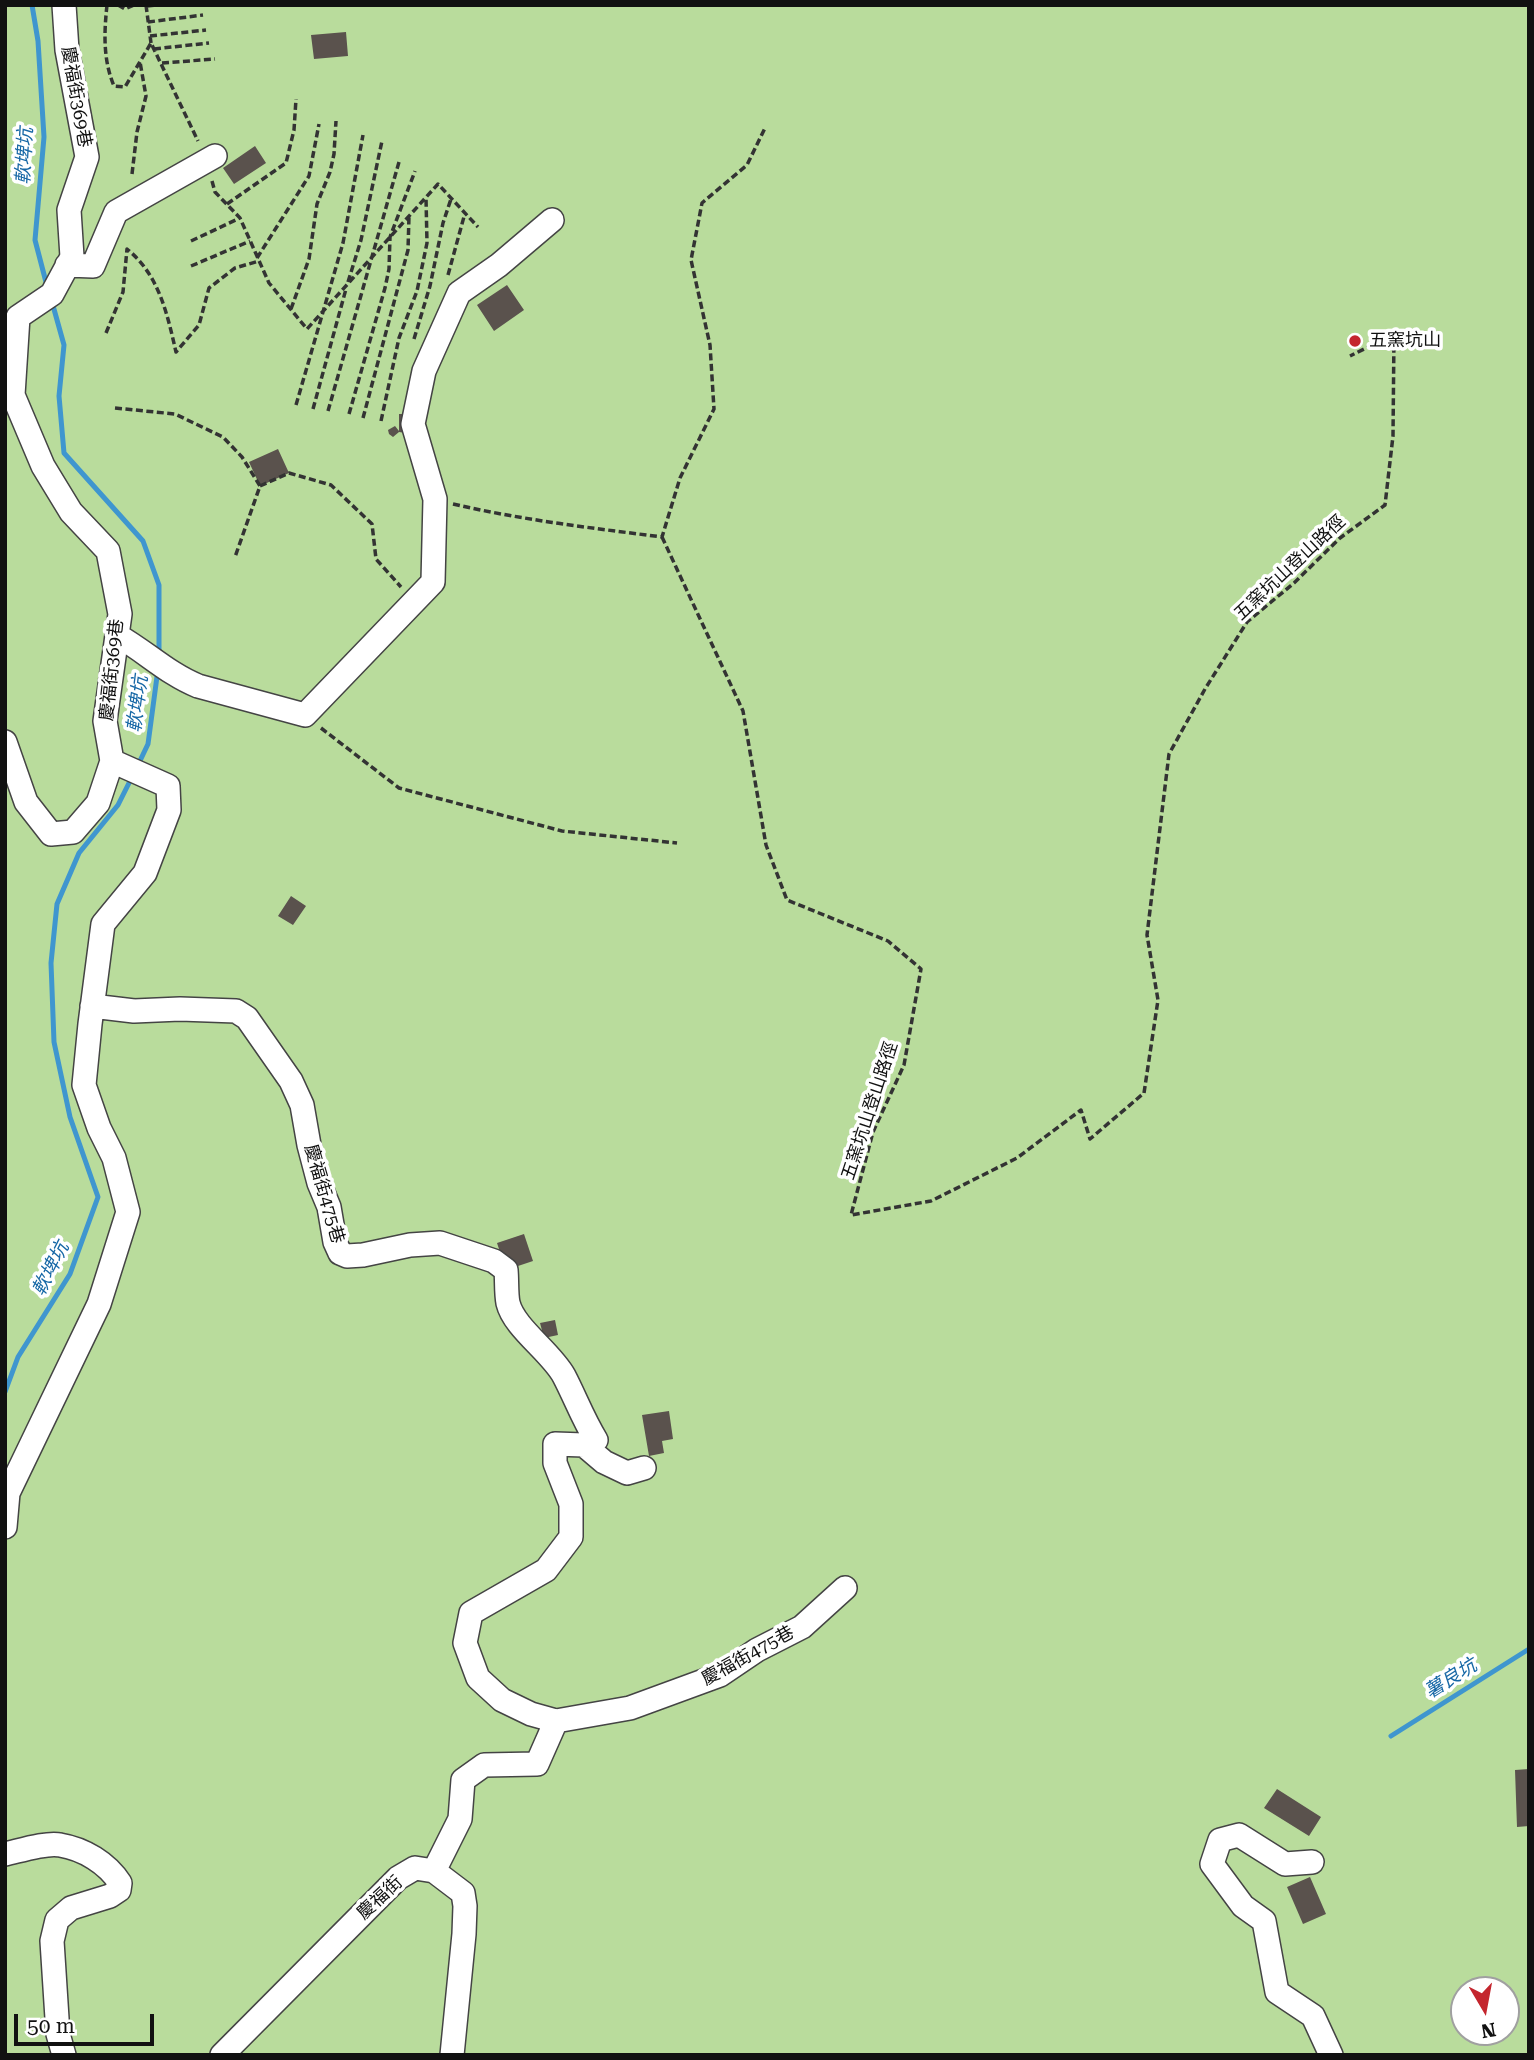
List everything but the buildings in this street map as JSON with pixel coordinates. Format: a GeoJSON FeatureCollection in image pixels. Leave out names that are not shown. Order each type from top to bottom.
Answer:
{"type":"FeatureCollection","features":[{"type":"Feature","properties":{"kind":"street","name":"慶福街369巷"},"geometry":{"type":"LineString","coordinates":[[64,5],[67,50],[87,157],[69,210],[70,261],[52,294],[18,317],[13,395],[43,467],[71,512],[108,551],[120,614],[105,721],[112,761]]}},
{"type":"Feature","properties":{"kind":"street"},"geometry":{"type":"LineString","coordinates":[[70,261],[93,266],[116,212],[211,158]]}},
{"type":"Feature","properties":{"kind":"street"},"geometry":{"type":"LineString","coordinates":[[118,636],[181,679],[305,715],[433,582],[435,499],[413,424],[424,371],[458,293],[499,265],[552,220]]}},
{"type":"Feature","properties":{"kind":"street"},"geometry":{"type":"LineString","coordinates":[[5,742],[26,803],[51,834],[73,832],[98,803],[112,761],[168,786],[169,810],[145,873],[103,924],[92,1006],[84,1085],[99,1128],[114,1158],[128,1212],[99,1304],[8,1493],[5,1527]]}},
{"type":"Feature","properties":{"kind":"street","name":"慶福街475巷"},"geometry":{"type":"LineString","coordinates":[[92,1006],[134,1011],[180,1009],[236,1012],[247,1018],[291,1081],[302,1105],[318,1183],[329,1206],[335,1242],[340,1253],[347,1256],[363,1255],[410,1245],[440,1243],[494,1261],[506,1270],[508,1304],[530,1338],[563,1374],[580,1414],[596,1440],[584,1445],[555,1444],[555,1463],[571,1504],[571,1537],[547,1570],[471,1613],[465,1643],[478,1678],[502,1700],[531,1714],[556,1721],[630,1707],[720,1675],[757,1650],[802,1627],[845,1588]]}},
{"type":"Feature","properties":{"kind":"street"},"geometry":{"type":"LineString","coordinates":[[584,1445],[604,1462],[627,1473],[644,1468]]}},
{"type":"Feature","properties":{"kind":"street"},"geometry":{"type":"LineString","coordinates":[[452,2055],[465,1906],[463,1893],[434,1871],[460,1819],[463,1780],[484,1765],[537,1764],[556,1721]]}},
{"type":"Feature","properties":{"kind":"street"},"geometry":{"type":"LineString","coordinates":[[1312,1862],[1285,1864],[1239,1835],[1220,1840],[1212,1864],[1243,1906],[1264,1921],[1276,1992],[1312,2016],[1331,2055]]}},
{"type":"Feature","properties":{"kind":"street"},"geometry":{"type":"LineString","coordinates":[[5,1854],[58,1844],[92,1855],[108,1868],[120,1883],[118,1890],[110,1896],[71,1908],[57,1920],[52,1941],[58,2034],[64,2055]]}},
{"type":"Feature","properties":{"kind":"street","name":"慶福街"},"geometry":{"type":"LineString","coordinates":[[222,2055],[398,1878],[415,1868],[434,1871]]}},
{"type":"Feature","properties":{"kind":"path"},"geometry":{"type":"LineString","coordinates":[[107,5],[106,67],[114,86],[125,87],[151,43]]}},
{"type":"Feature","properties":{"kind":"path"},"geometry":{"type":"LineString","coordinates":[[118,5],[125,9],[134,5]]}},
{"type":"Feature","properties":{"kind":"path"},"geometry":{"type":"LineString","coordinates":[[159,5],[146,6],[151,43],[211,158],[215,192],[240,218],[269,283],[307,329],[438,184],[478,227]]}},
{"type":"Feature","properties":{"kind":"path"},"geometry":{"type":"LineString","coordinates":[[148,22],[203,15]]}},
{"type":"Feature","properties":{"kind":"path"},"geometry":{"type":"LineString","coordinates":[[150,36],[206,30]]}},
{"type":"Feature","properties":{"kind":"path"},"geometry":{"type":"LineString","coordinates":[[154,49],[209,43]]}},
{"type":"Feature","properties":{"kind":"path"},"geometry":{"type":"LineString","coordinates":[[161,64],[215,59]]}},
{"type":"Feature","properties":{"kind":"path"},"geometry":{"type":"LineString","coordinates":[[132,174],[137,132],[146,96],[140,62]]}},
{"type":"Feature","properties":{"kind":"path"},"geometry":{"type":"LineString","coordinates":[[227,204],[286,163],[294,130],[296,99]]}},
{"type":"Feature","properties":{"kind":"path"},"geometry":{"type":"LineString","coordinates":[[290,309],[309,259],[317,204],[334,154],[336,121]]}},
{"type":"Feature","properties":{"kind":"path"},"geometry":{"type":"LineString","coordinates":[[106,333],[122,292],[127,249],[143,262],[165,305],[176,352],[199,325],[209,288],[235,268],[258,259],[309,176],[319,124]]}},
{"type":"Feature","properties":{"kind":"path"},"geometry":{"type":"LineString","coordinates":[[435,499],[503,515],[662,537],[680,478],[714,409],[710,345],[691,260],[702,203],[747,164],[765,128]]}},
{"type":"Feature","properties":{"kind":"path"},"geometry":{"type":"LineString","coordinates":[[296,405],[343,243],[363,135]]}},
{"type":"Feature","properties":{"kind":"path"},"geometry":{"type":"LineString","coordinates":[[313,409],[361,240],[382,141]]}},
{"type":"Feature","properties":{"kind":"path"},"geometry":{"type":"LineString","coordinates":[[328,411],[399,162]]}},
{"type":"Feature","properties":{"kind":"path"},"geometry":{"type":"LineString","coordinates":[[349,414],[385,288],[389,269],[390,237],[415,171]]}},
{"type":"Feature","properties":{"kind":"path"},"geometry":{"type":"LineString","coordinates":[[381,421],[399,338],[417,291],[427,243],[426,197]]}},
{"type":"Feature","properties":{"kind":"path"},"geometry":{"type":"LineString","coordinates":[[411,348],[430,286],[443,223],[452,199]]}},
{"type":"Feature","properties":{"kind":"path"},"geometry":{"type":"LineString","coordinates":[[444,285],[465,213]]}},
{"type":"Feature","properties":{"kind":"path"},"geometry":{"type":"LineString","coordinates":[[363,418],[408,250],[409,216]]}},
{"type":"Feature","properties":{"kind":"path"},"geometry":{"type":"LineString","coordinates":[[191,240],[240,218]]}},
{"type":"Feature","properties":{"kind":"path"},"geometry":{"type":"LineString","coordinates":[[191,266],[250,241]]}},
{"type":"Feature","properties":{"kind":"path","name":"五窯坑山登山路徑"},"geometry":{"type":"LineString","coordinates":[[662,537],[743,711],[766,845],[787,900],[888,941],[921,969],[904,1065],[873,1132],[851,1215],[931,1201],[1017,1158],[1081,1110],[1090,1139],[1144,1093],[1158,1000],[1147,935],[1169,754],[1205,688],[1247,622],[1294,583],[1340,538],[1385,505],[1393,436],[1394,334],[1350,356]]}},
{"type":"Feature","properties":{"kind":"path"},"geometry":{"type":"LineString","coordinates":[[115,408],[175,414],[223,437],[242,457],[260,486]]}},
{"type":"Feature","properties":{"kind":"path"},"geometry":{"type":"LineString","coordinates":[[235,557],[260,486],[289,473],[331,485],[372,524],[376,559],[415,601]]}},
{"type":"Feature","properties":{"kind":"path"},"geometry":{"type":"LineString","coordinates":[[305,715],[399,788],[562,831],[677,843]]}},
{"type":"Feature","properties":{"kind":"green space"},"geometry":{"type":"Polygon","coordinates":[[[5,5],[1529,5],[1529,2055],[5,2055],[5,5]]]}},
{"type":"Feature","properties":{"kind":"waterway","name":"軟埤坑"},"geometry":{"type":"LineString","coordinates":[[32,5],[38,41],[44,137],[35,240],[47,286]]}},
{"type":"Feature","properties":{"kind":"waterway","name":"軟埤坑"},"geometry":{"type":"LineString","coordinates":[[52,302],[64,345],[59,396],[64,453],[143,541],[159,585],[159,656]]}},
{"type":"Feature","properties":{"kind":"waterway","name":"軟埤坑"},"geometry":{"type":"LineString","coordinates":[[138,765],[148,744],[158,669]]}},
{"type":"Feature","properties":{"kind":"waterway","name":"軟埤坑"},"geometry":{"type":"LineString","coordinates":[[5,1392],[18,1357],[70,1274],[98,1197],[70,1117],[54,1042],[51,963],[57,904],[79,853],[118,805],[132,777]]}},
{"type":"Feature","properties":{"kind":"waterway","name":"薯良坑"},"geometry":{"type":"LineString","coordinates":[[1391,1736],[1529,1649]]}},
{"type":"Feature","properties":{"kind":"place","name":"五窯坑山"},"geometry":{"type":"Point","coordinates":[1355,341]}}]}
